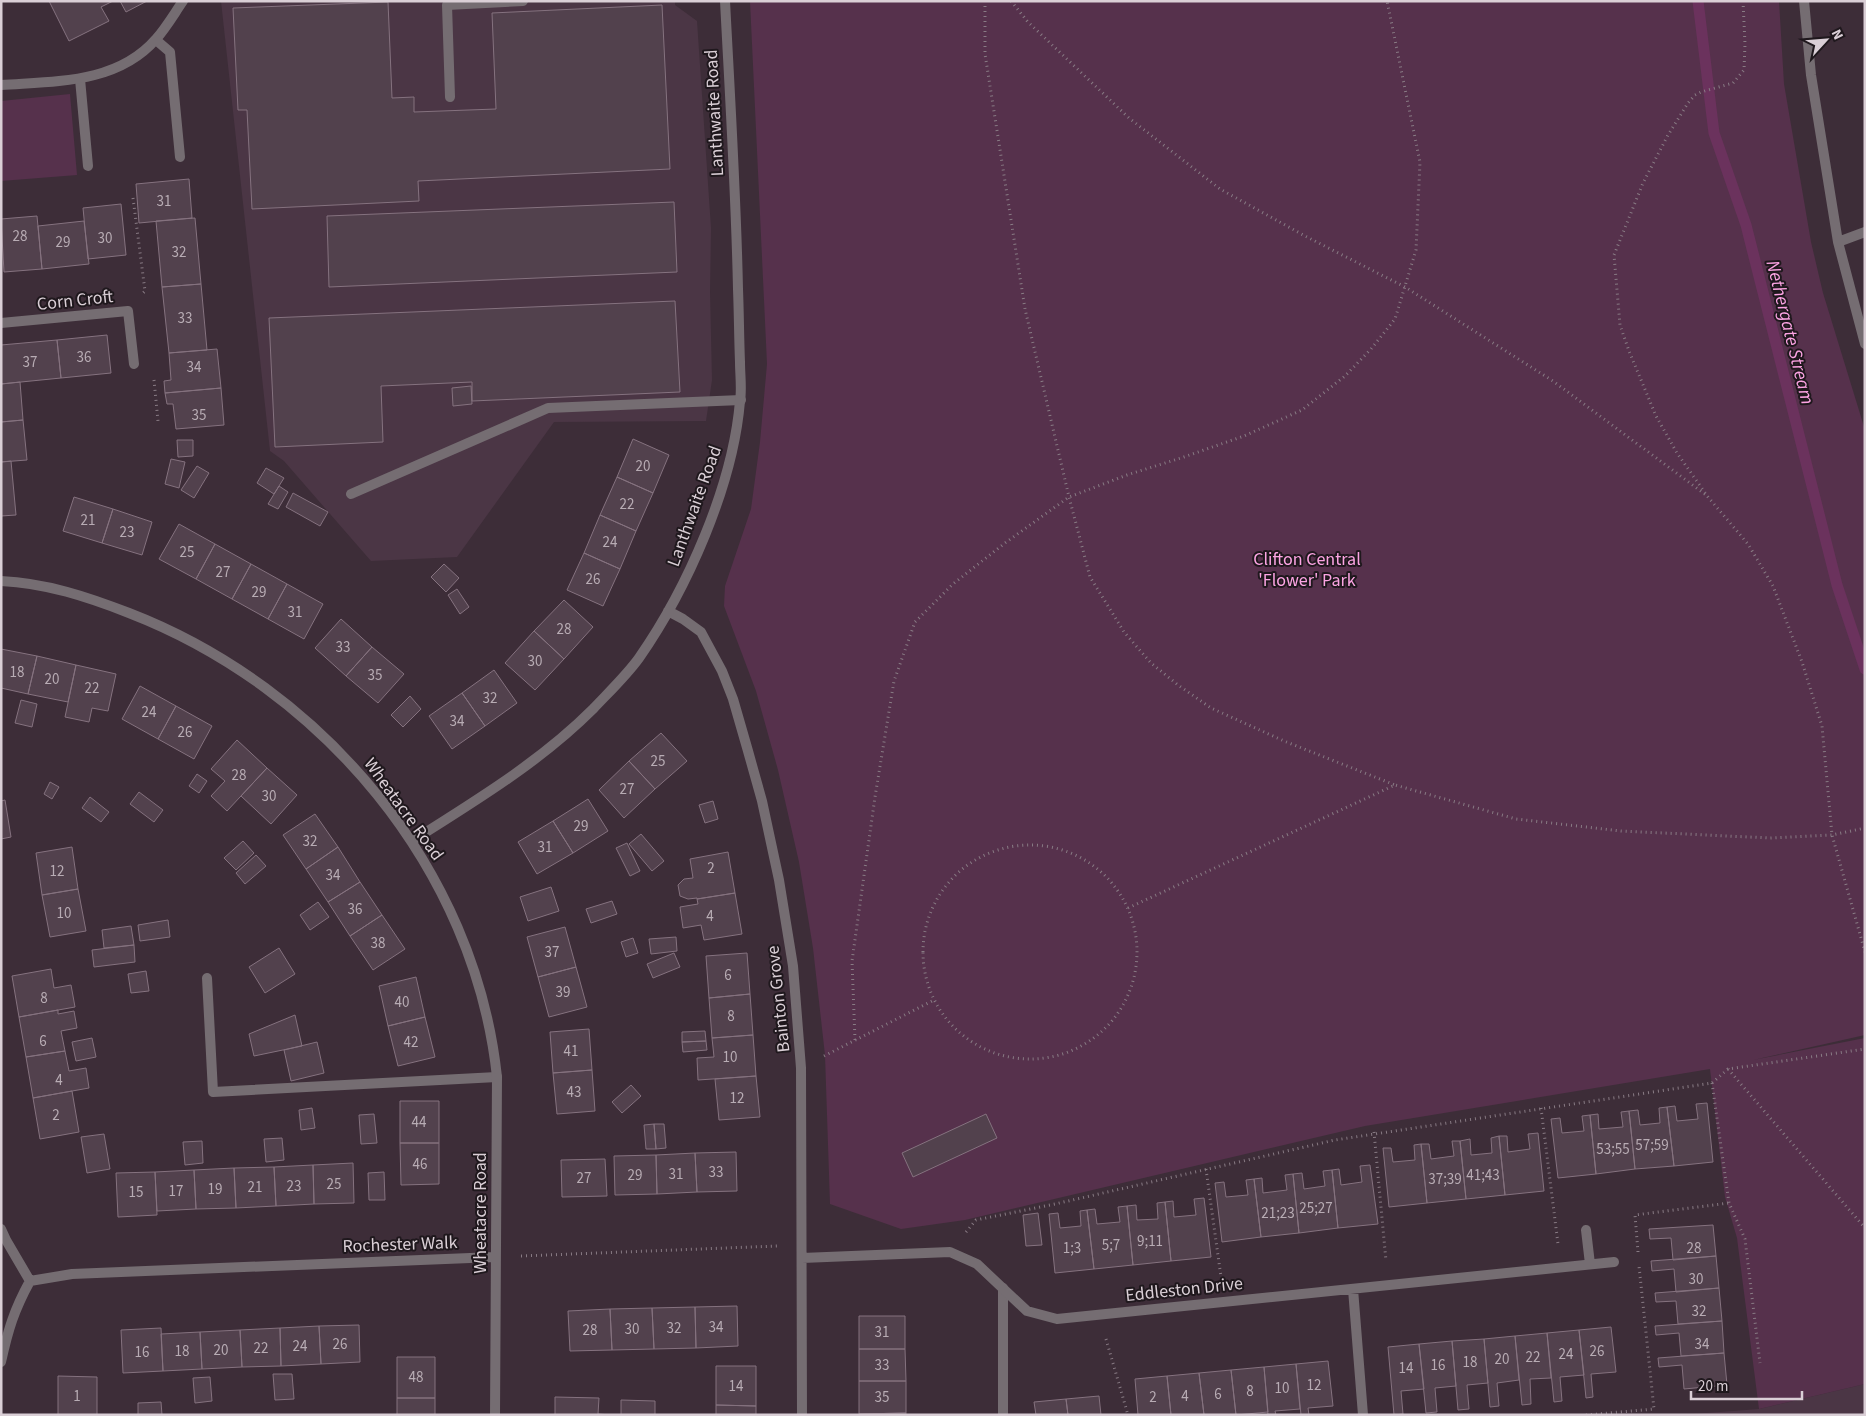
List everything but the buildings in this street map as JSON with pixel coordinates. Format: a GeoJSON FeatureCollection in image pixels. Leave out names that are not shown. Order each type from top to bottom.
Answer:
{"type":"FeatureCollection","features":[{"type":"Feature","properties":{"kind":"street"},"geometry":{"type":"LineString","coordinates":[[1,85],[80,80],[99,75],[119,66],[139,54],[156,40],[183,1]]}},
{"type":"Feature","properties":{"kind":"street"},"geometry":{"type":"LineString","coordinates":[[450,96],[448,5],[523,1]]}},
{"type":"Feature","properties":{"kind":"street","name":"Lanthwaite Road"},"geometry":{"type":"LineString","coordinates":[[412,842],[501,784],[557,741],[592,710],[637,660],[668,612],[690,569],[725,478],[735,437],[741,400],[736,225],[725,1]]}},
{"type":"Feature","properties":{"kind":"street"},"geometry":{"type":"LineString","coordinates":[[1804,1],[1811,75],[1838,242],[1865,344]]}},
{"type":"Feature","properties":{"kind":"street"},"geometry":{"type":"LineString","coordinates":[[156,40],[170,52],[180,157]]}},
{"type":"Feature","properties":{"kind":"street"},"geometry":{"type":"LineString","coordinates":[[80,80],[88,166]]}},
{"type":"Feature","properties":{"kind":"street"},"geometry":{"type":"LineString","coordinates":[[1838,242],[1865,232]]}},
{"type":"Feature","properties":{"kind":"street","name":"Corn Croft"},"geometry":{"type":"LineString","coordinates":[[1,323],[128,311],[134,364]]}},
{"type":"Feature","properties":{"kind":"street"},"geometry":{"type":"LineString","coordinates":[[351,494],[548,408],[741,400]]}},
{"type":"Feature","properties":{"kind":"street","name":"Wheatacre Road"},"geometry":{"type":"LineString","coordinates":[[1,581],[64,590],[106,604],[153,623],[196,644],[238,669],[274,694],[314,727],[354,768],[412,842],[450,910],[478,980],[494,1045],[497,1077],[494,1415]]}},
{"type":"Feature","properties":{"kind":"street","name":"Bainton Grove"},"geometry":{"type":"LineString","coordinates":[[668,612],[684,619],[701,632],[712,650],[733,699],[762,801],[779,880],[793,966],[802,1068],[802,1415]]}},
{"type":"Feature","properties":{"kind":"street"},"geometry":{"type":"LineString","coordinates":[[207,978],[213,1092],[497,1077]]}},
{"type":"Feature","properties":{"kind":"street"},"geometry":{"type":"LineString","coordinates":[[1,1229],[30,1281],[16,1306],[1,1362]]}},
{"type":"Feature","properties":{"kind":"street"},"geometry":{"type":"LineString","coordinates":[[1586,1230],[1590,1264]]}},
{"type":"Feature","properties":{"kind":"street","name":"Eddleston Drive"},"geometry":{"type":"LineString","coordinates":[[802,1258],[950,1252],[977,1264],[1027,1311],[1057,1318],[1614,1262]]}},
{"type":"Feature","properties":{"kind":"street","name":"Rochester Walk"},"geometry":{"type":"LineString","coordinates":[[30,1281],[72,1274],[496,1257]]}},
{"type":"Feature","properties":{"kind":"street"},"geometry":{"type":"LineString","coordinates":[[1003,1288],[1003,1415]]}},
{"type":"Feature","properties":{"kind":"street"},"geometry":{"type":"LineString","coordinates":[[1352,1289],[1363,1415]]}},
{"type":"Feature","properties":{"kind":"path"},"geometry":{"type":"LineString","coordinates":[[985,1],[984,54],[1025,309],[1069,497],[1090,577],[1124,632],[1151,663],[1211,708],[1284,741],[1395,785],[1516,819],[1621,831],[1770,838],[1832,835],[1865,828]]}},
{"type":"Feature","properties":{"kind":"path"},"geometry":{"type":"LineString","coordinates":[[1011,1],[1028,22],[1129,118],[1220,189],[1305,236],[1405,287],[1553,381],[1708,497]]}},
{"type":"Feature","properties":{"kind":"path"},"geometry":{"type":"LineString","coordinates":[[855,1040],[852,962],[874,798],[894,682],[915,622],[953,584],[1005,543],[1069,497],[1127,475],[1244,436],[1302,410],[1345,376],[1371,349],[1395,319],[1416,250],[1420,162],[1387,1]]}},
{"type":"Feature","properties":{"kind":"path"},"geometry":{"type":"LineString","coordinates":[[1743,1],[1744,70],[1733,83],[1701,92],[1695,95],[1688,103],[1655,159],[1614,255],[1620,325],[1656,416],[1677,453],[1708,497],[1748,544],[1773,586],[1802,662],[1822,726],[1832,835],[1865,952]]}},
{"type":"Feature","properties":{"kind":"path"},"geometry":{"type":"LineString","coordinates":[[128,311],[145,291],[132,198]]}},
{"type":"Feature","properties":{"kind":"path"},"geometry":{"type":"LineString","coordinates":[[134,364],[154,378],[158,422]]}},
{"type":"Feature","properties":{"kind":"path"},"geometry":{"type":"LineString","coordinates":[[1128,908],[1395,785]]}},
{"type":"Feature","properties":{"kind":"path"},"geometry":{"type":"LineString","coordinates":[[1039,845],[1067,851],[1092,864],[1113,884],[1128,908],[1137,940],[1135,973],[1124,1004],[1103,1030],[1076,1049],[1044,1058],[1012,1057],[980,1047],[954,1027],[934,1000],[925,973],[923,944],[929,917],[942,891],[960,870],[984,855],[1011,846],[1039,845]]}},
{"type":"Feature","properties":{"kind":"path"},"geometry":{"type":"LineString","coordinates":[[802,1068],[934,1000]]}},
{"type":"Feature","properties":{"kind":"path"},"geometry":{"type":"LineString","coordinates":[[950,1252],[976,1220],[1055,1204],[1206,1168],[1374,1132],[1712,1083],[1728,1069],[1865,1049]]}},
{"type":"Feature","properties":{"kind":"path"},"geometry":{"type":"LineString","coordinates":[[1728,1069],[1865,1228]]}},
{"type":"Feature","properties":{"kind":"path"},"geometry":{"type":"LineString","coordinates":[[1712,1083],[1729,1202],[1745,1239],[1760,1363]]}},
{"type":"Feature","properties":{"kind":"path"},"geometry":{"type":"LineString","coordinates":[[1540,1108],[1561,1267]]}},
{"type":"Feature","properties":{"kind":"path"},"geometry":{"type":"LineString","coordinates":[[1374,1132],[1388,1285]]}},
{"type":"Feature","properties":{"kind":"path"},"geometry":{"type":"LineString","coordinates":[[1206,1168],[1225,1302]]}},
{"type":"Feature","properties":{"kind":"path"},"geometry":{"type":"LineString","coordinates":[[1586,1415],[1654,1409],[1634,1215],[1729,1202]]}},
{"type":"Feature","properties":{"kind":"path"},"geometry":{"type":"LineString","coordinates":[[496,1257],[801,1246]]}},
{"type":"Feature","properties":{"kind":"path"},"geometry":{"type":"LineString","coordinates":[[1098,1314],[1128,1415]]}},
{"type":"Feature","properties":{"kind":"shaded area"},"geometry":{"type":"Polygon","coordinates":[[[221,1],[675,1],[675,5],[697,21],[711,228],[712,380],[706,421],[554,422],[457,557],[371,561],[284,461],[270,451],[221,1]]]}},
{"type":"Feature","properties":{"kind":"shaded area"},"geometry":{"type":"Polygon","coordinates":[[[1865,1384],[1865,1415],[1680,1415],[1759,1409],[1865,1384]]]}},
{"type":"Feature","properties":{"kind":"green space","name":"Clifton Central 'Flower' Park"},"geometry":{"type":"Polygon","coordinates":[[[750,1],[1779,1],[1784,84],[1811,242],[1823,293],[1865,430],[1865,1035],[1753,1060],[1865,1038],[1865,1384],[1759,1409],[1737,1238],[1725,1197],[1710,1069],[1365,1126],[965,1220],[901,1229],[830,1204],[825,1055],[813,948],[799,862],[778,770],[756,691],[724,606],[725,586],[751,509],[760,442],[767,364],[750,1]]]}},
{"type":"Feature","properties":{"kind":"green space"},"geometry":{"type":"Polygon","coordinates":[[[70,94],[77,175],[1,181],[1,101],[70,94]]]}},
{"type":"Feature","properties":{"kind":"waterway","name":"Nethergate Stream"},"geometry":{"type":"LineString","coordinates":[[1698,1],[1714,133],[1746,225],[1837,585],[1865,669]]}}]}
